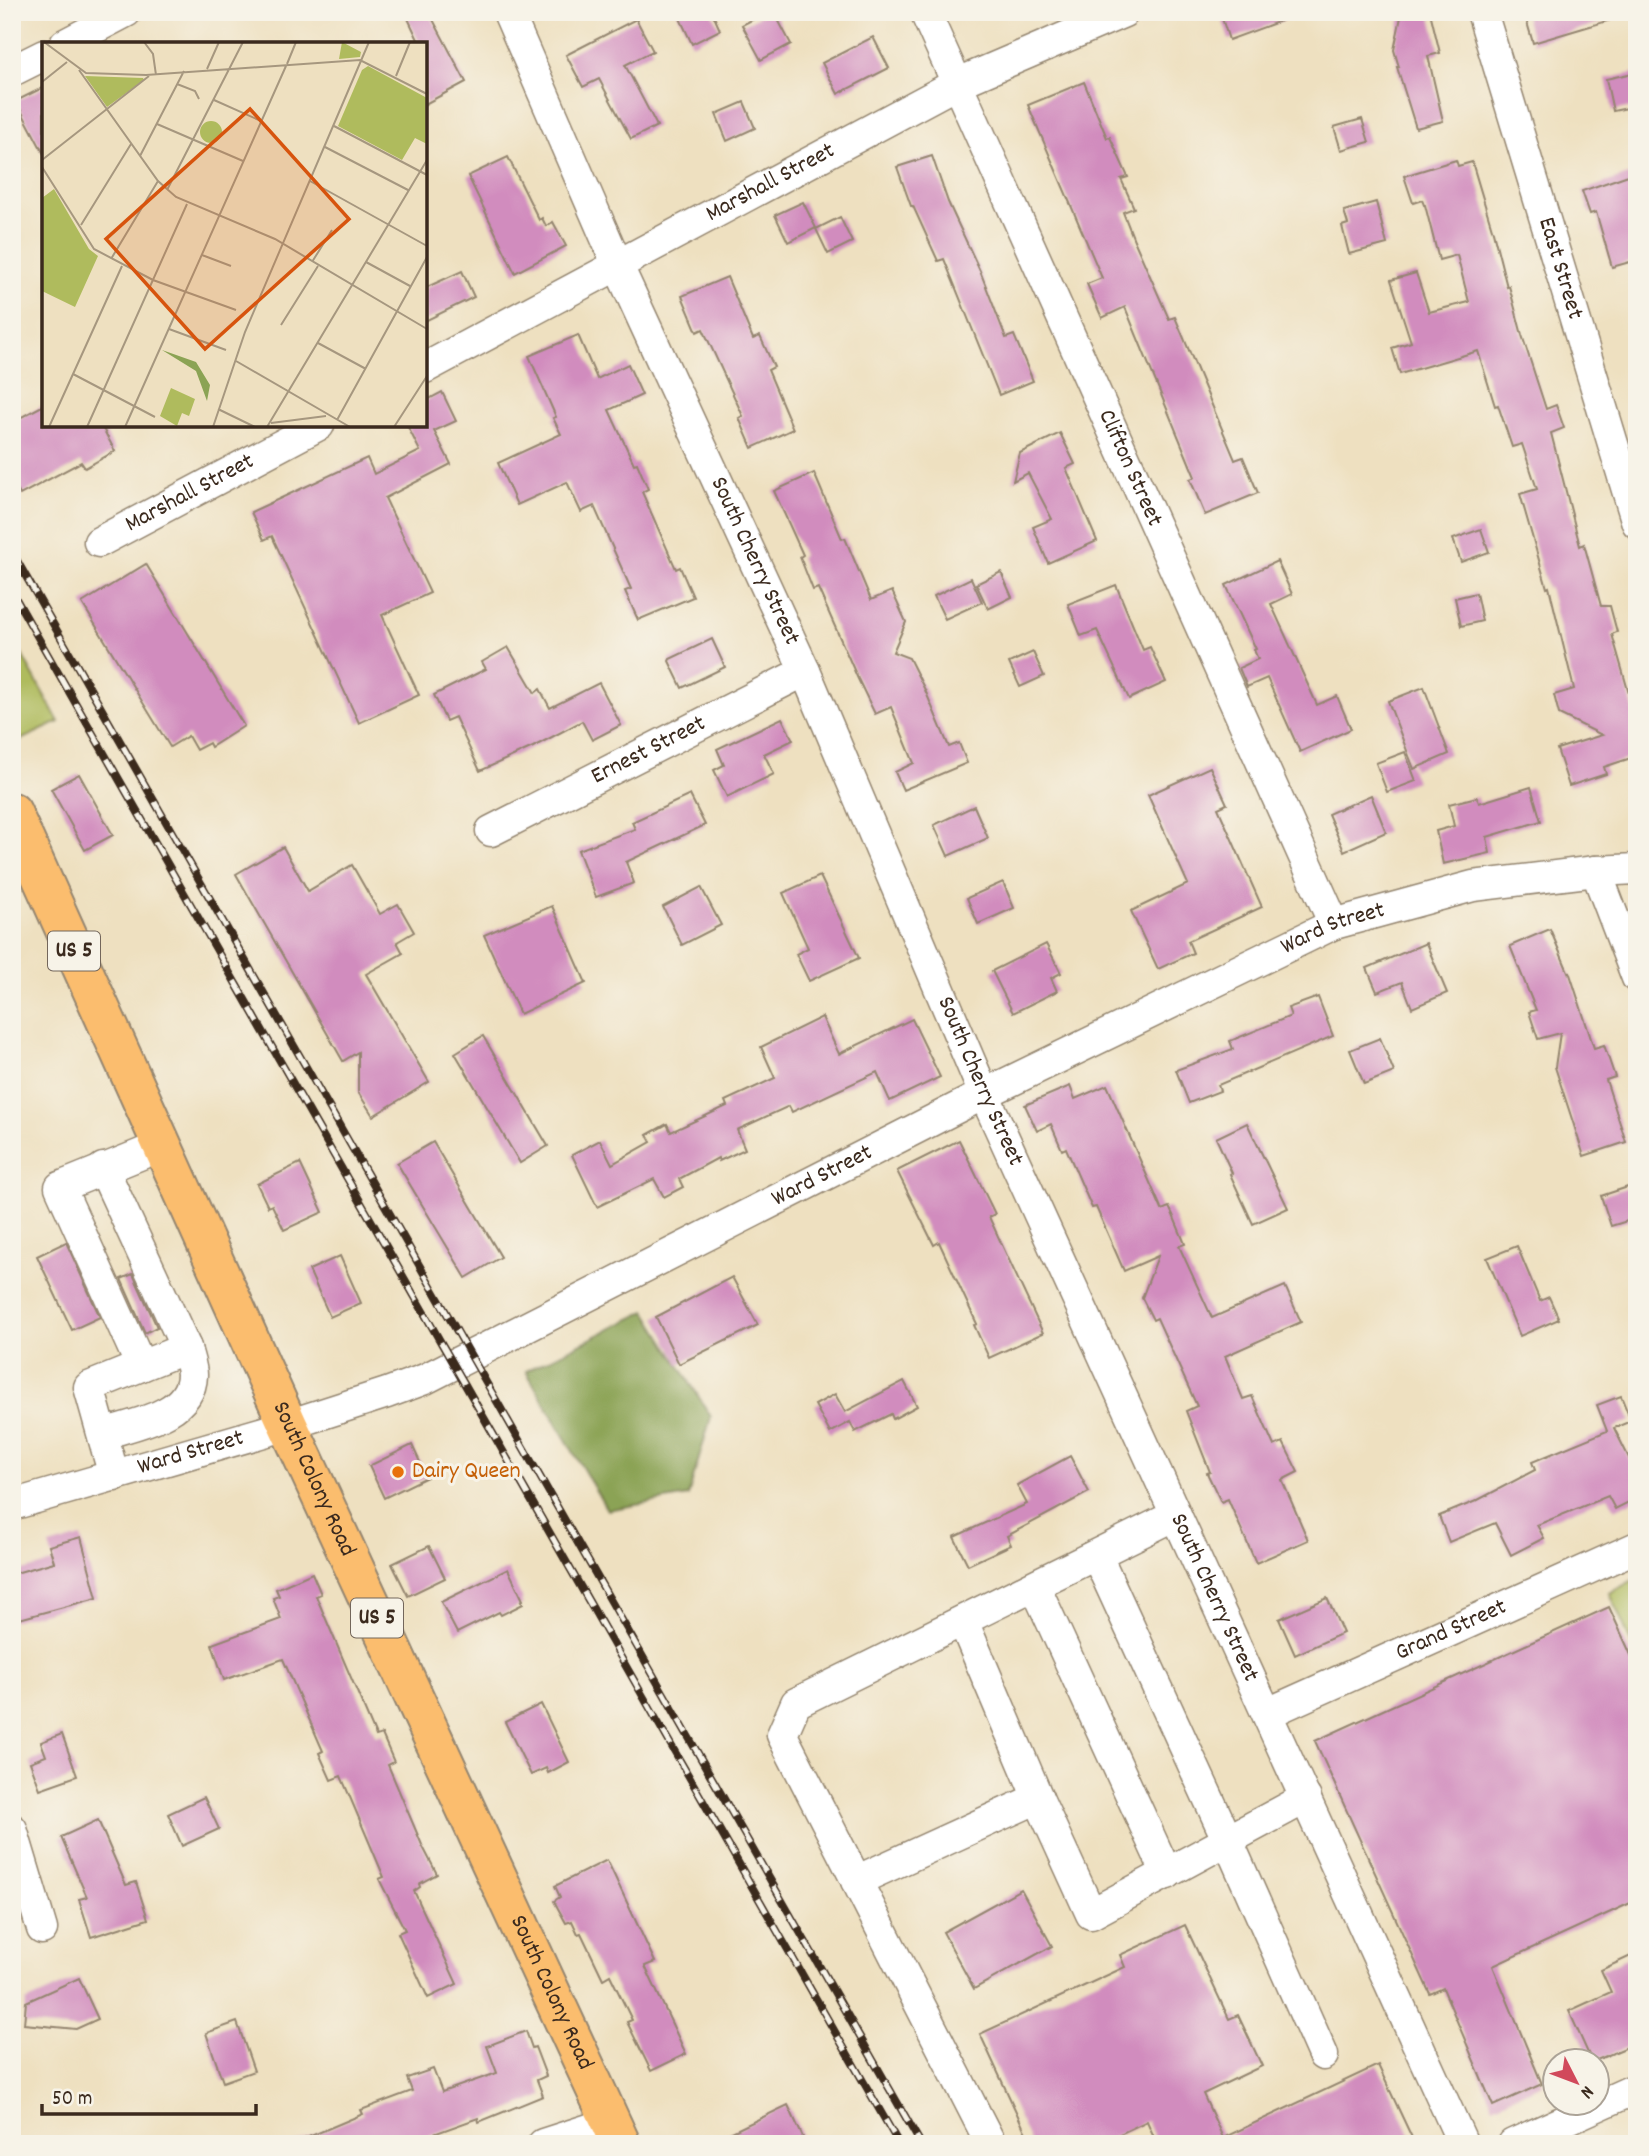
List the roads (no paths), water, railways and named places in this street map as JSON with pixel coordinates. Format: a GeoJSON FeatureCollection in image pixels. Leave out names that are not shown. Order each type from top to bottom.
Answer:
{"type":"FeatureCollection","features":[{"type":"Feature","properties":{"kind":"main road","name":"South Colony Road"},"geometry":{"type":"LineString","coordinates":[[12,812],[288,1425],[616,2133]]}},
{"type":"Feature","properties":{"kind":"street"},"geometry":{"type":"LineString","coordinates":[[69,42],[126,12]]}},
{"type":"Feature","properties":{"kind":"street","name":"South Cherry Street"},"geometry":{"type":"LineString","coordinates":[[508,12],[618,266],[805,671],[985,1094],[1463,2144]]}},
{"type":"Feature","properties":{"kind":"street","name":"Clifton Street"},"geometry":{"type":"LineString","coordinates":[[925,12],[1334,924]]}},
{"type":"Feature","properties":{"kind":"street","name":"Marshall Street"},"geometry":{"type":"LineString","coordinates":[[427,367],[956,84],[1124,12]]}},
{"type":"Feature","properties":{"kind":"street","name":"East Street"},"geometry":{"type":"LineString","coordinates":[[1482,12],[1637,523]]}},
{"type":"Feature","properties":{"kind":"street"},"geometry":{"type":"LineString","coordinates":[[12,71],[42,56]]}},
{"type":"Feature","properties":{"kind":"street","name":"Marshall Street"},"geometry":{"type":"LineString","coordinates":[[99,542],[315,427]]}},
{"type":"Feature","properties":{"kind":"street","name":"Ernest Street"},"geometry":{"type":"LineString","coordinates":[[491,831],[805,671]]}},
{"type":"Feature","properties":{"kind":"street","name":"Ward Street"},"geometry":{"type":"LineString","coordinates":[[12,1505],[288,1425],[425,1379],[985,1094],[1334,924],[1473,886],[1596,870],[1637,869]]}},
{"type":"Feature","properties":{"kind":"street"},"geometry":{"type":"LineString","coordinates":[[1596,870],[1637,978]]}},
{"type":"Feature","properties":{"kind":"street"},"geometry":{"type":"LineString","coordinates":[[141,1366],[60,1187],[161,1146]]}},
{"type":"Feature","properties":{"kind":"street"},"geometry":{"type":"LineString","coordinates":[[103,1168],[186,1348],[192,1376],[185,1397],[169,1412],[103,1434]]}},
{"type":"Feature","properties":{"kind":"street"},"geometry":{"type":"LineString","coordinates":[[114,1476],[89,1387],[186,1348]]}},
{"type":"Feature","properties":{"kind":"street"},"geometry":{"type":"LineString","coordinates":[[990,2144],[782,1735],[796,1703],[1176,1515]]}},
{"type":"Feature","properties":{"kind":"street","name":"Grand Street"},"geometry":{"type":"LineString","coordinates":[[1268,1713],[1637,1547]]}},
{"type":"Feature","properties":{"kind":"street"},"geometry":{"type":"LineString","coordinates":[[1097,1556],[1323,2055]]}},
{"type":"Feature","properties":{"kind":"street"},"geometry":{"type":"LineString","coordinates":[[1035,1586],[1167,1874]]}},
{"type":"Feature","properties":{"kind":"street"},"geometry":{"type":"LineString","coordinates":[[963,1621],[1038,1798],[1091,1913],[1307,1798]]}},
{"type":"Feature","properties":{"kind":"street"},"geometry":{"type":"LineString","coordinates":[[856,1881],[1038,1798]]}},
{"type":"Feature","properties":{"kind":"street"},"geometry":{"type":"LineString","coordinates":[[12,1829],[43,1929]]}},
{"type":"Feature","properties":{"kind":"street"},"geometry":{"type":"LineString","coordinates":[[1513,2144],[1637,2088]]}},
{"type":"Feature","properties":{"kind":"street"},"geometry":{"type":"LineString","coordinates":[[543,2144],[616,2133]]}},
{"type":"Feature","properties":{"kind":"railway"},"geometry":{"type":"LineString","coordinates":[[12,552],[921,2144]]}},
{"type":"Feature","properties":{"kind":"railway"},"geometry":{"type":"LineString","coordinates":[[12,592],[899,2144]]}},
{"type":"Feature","properties":{"kind":"place","name":"Dairy Queen"},"geometry":{"type":"Point","coordinates":[398,1472]}}]}
